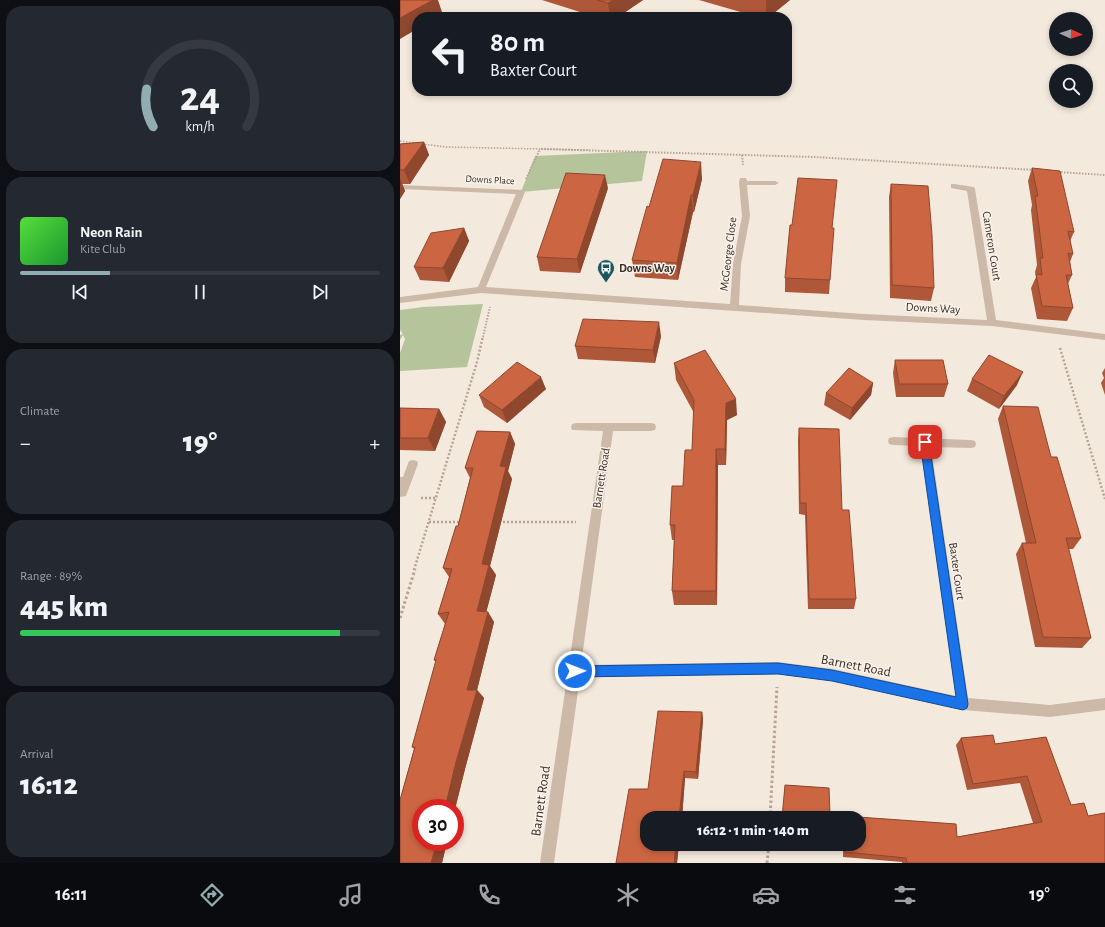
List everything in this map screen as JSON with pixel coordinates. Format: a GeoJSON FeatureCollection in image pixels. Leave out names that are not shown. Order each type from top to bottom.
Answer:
{"type":"FeatureCollection","features":[{"type":"Feature","properties":{"kind":"street","name":"McGeorge Close"},"geometry":{"type":"LineString","coordinates":[[734,308],[736,264],[746,216],[743,181],[775,183]]}},
{"type":"Feature","properties":{"kind":"street","name":"Cameron Court"},"geometry":{"type":"LineString","coordinates":[[954,186],[971,190],[992,323]]}},
{"type":"Feature","properties":{"kind":"street","name":"Downs Place"},"geometry":{"type":"LineString","coordinates":[[400,187],[521,192],[482,290]]}},
{"type":"Feature","properties":{"kind":"street","name":"Downs Way"},"geometry":{"type":"LineString","coordinates":[[400,300],[482,290],[659,301],[864,317],[992,323],[1105,336]]}},
{"type":"Feature","properties":{"kind":"street"},"geometry":{"type":"LineString","coordinates":[[576,427],[651,427]]}},
{"type":"Feature","properties":{"kind":"street","name":"Barnett Road"},"geometry":{"type":"LineString","coordinates":[[547,863],[575,671],[594,522],[609,427]]}},
{"type":"Feature","properties":{"kind":"street"},"geometry":{"type":"LineString","coordinates":[[893,441],[971,444]]}},
{"type":"Feature","properties":{"kind":"street","name":"Baxter Court"},"geometry":{"type":"LineString","coordinates":[[925,442],[963,704]]}},
{"type":"Feature","properties":{"kind":"street"},"geometry":{"type":"LineString","coordinates":[[402,493],[404,481],[413,464]]}},
{"type":"Feature","properties":{"kind":"street","name":"Barnett Road"},"geometry":{"type":"LineString","coordinates":[[575,671],[778,668],[832,675],[963,704],[1050,711],[1105,704]]}},
{"type":"Feature","properties":{"kind":"path"},"geometry":{"type":"LineString","coordinates":[[400,141],[446,147],[540,148],[908,161],[1035,170]]}},
{"type":"Feature","properties":{"kind":"path"},"geometry":{"type":"LineString","coordinates":[[521,192],[540,148]]}},
{"type":"Feature","properties":{"kind":"path"},"geometry":{"type":"LineString","coordinates":[[1051,171],[1105,175]]}},
{"type":"Feature","properties":{"kind":"path"},"geometry":{"type":"LineString","coordinates":[[400,618],[477,362],[494,291]]}},
{"type":"Feature","properties":{"kind":"path"},"geometry":{"type":"LineString","coordinates":[[1055,331],[1105,499]]}},
{"type":"Feature","properties":{"kind":"path"},"geometry":{"type":"LineString","coordinates":[[429,522],[468,522]]}},
{"type":"Feature","properties":{"kind":"path"},"geometry":{"type":"LineString","coordinates":[[492,522],[594,522]]}},
{"type":"Feature","properties":{"kind":"path"},"geometry":{"type":"LineString","coordinates":[[770,811],[778,668]]}},
{"type":"Feature","properties":{"kind":"path"},"geometry":{"type":"LineString","coordinates":[[768,851],[768,863]]}},
{"type":"Feature","properties":{"kind":"green space"},"geometry":{"type":"Polygon","coordinates":[[[647,151],[642,181],[521,192],[535,156],[647,151]]]}},
{"type":"Feature","properties":{"kind":"green space"},"geometry":{"type":"Polygon","coordinates":[[[483,304],[467,367],[400,371],[400,353],[405,339],[403,335],[400,340],[400,335],[403,334],[400,330],[400,310],[423,307],[483,304]]]}},
{"type":"Feature","properties":{"kind":"building"},"geometry":{"type":"Polygon","coordinates":[[[400,0],[433,0],[400,18],[400,0]]]}},
{"type":"Feature","properties":{"kind":"building"},"geometry":{"type":"Polygon","coordinates":[[[597,0],[614,0],[608,3],[597,0]]]}},
{"type":"Feature","properties":{"kind":"building"},"geometry":{"type":"Polygon","coordinates":[[[424,142],[404,170],[400,170],[400,144],[424,142]]]}},
{"type":"Feature","properties":{"kind":"building"},"geometry":{"type":"Polygon","coordinates":[[[663,159],[701,162],[693,195],[691,195],[677,263],[632,260],[647,206],[649,207],[663,159]]]}},
{"type":"Feature","properties":{"kind":"building"},"geometry":{"type":"Polygon","coordinates":[[[1032,168],[1060,171],[1074,232],[1068,231],[1073,254],[1068,253],[1072,275],[1066,275],[1073,308],[1042,306],[1036,274],[1042,275],[1040,258],[1043,258],[1035,196],[1038,196],[1032,168]]]}},
{"type":"Feature","properties":{"kind":"building"},"geometry":{"type":"Polygon","coordinates":[[[566,173],[605,175],[577,259],[537,257],[566,173]]]}},
{"type":"Feature","properties":{"kind":"building"},"geometry":{"type":"Polygon","coordinates":[[[798,178],[837,180],[832,228],[834,228],[830,280],[785,278],[790,225],[792,225],[798,178]]]}},
{"type":"Feature","properties":{"kind":"building"},"geometry":{"type":"Polygon","coordinates":[[[891,184],[928,186],[934,288],[892,285],[891,184]]]}},
{"type":"Feature","properties":{"kind":"building"},"geometry":{"type":"Polygon","coordinates":[[[464,228],[443,268],[414,267],[431,233],[464,228]]]}},
{"type":"Feature","properties":{"kind":"building"},"geometry":{"type":"Polygon","coordinates":[[[583,319],[659,322],[653,350],[575,346],[583,319]]]}},
{"type":"Feature","properties":{"kind":"building"},"geometry":{"type":"Polygon","coordinates":[[[705,350],[736,399],[726,403],[725,449],[716,449],[716,591],[672,591],[675,525],[670,525],[672,486],[683,486],[685,450],[692,450],[694,400],[674,363],[705,350]]]}},
{"type":"Feature","properties":{"kind":"building"},"geometry":{"type":"Polygon","coordinates":[[[989,355],[1023,372],[1004,396],[972,379],[989,355]]]}},
{"type":"Feature","properties":{"kind":"building"},"geometry":{"type":"Polygon","coordinates":[[[895,360],[943,360],[948,384],[899,384],[895,360]]]}},
{"type":"Feature","properties":{"kind":"building"},"geometry":{"type":"Polygon","coordinates":[[[517,362],[541,377],[502,410],[479,395],[517,362]]]}},
{"type":"Feature","properties":{"kind":"building"},"geometry":{"type":"Polygon","coordinates":[[[849,368],[873,383],[852,408],[826,393],[849,368]]]}},
{"type":"Feature","properties":{"kind":"building"},"geometry":{"type":"Polygon","coordinates":[[[1003,406],[1038,407],[1051,457],[1057,457],[1081,538],[1066,538],[1091,638],[1043,637],[1022,543],[1036,543],[1003,406]]]}},
{"type":"Feature","properties":{"kind":"building"},"geometry":{"type":"Polygon","coordinates":[[[400,408],[439,409],[428,438],[400,438],[400,408]]]}},
{"type":"Feature","properties":{"kind":"building"},"geometry":{"type":"Polygon","coordinates":[[[799,428],[839,429],[842,510],[849,510],[856,599],[809,599],[806,503],[800,503],[799,428]]]}},
{"type":"Feature","properties":{"kind":"building"},"geometry":{"type":"Polygon","coordinates":[[[477,431],[510,432],[500,466],[506,467],[482,564],[489,565],[477,611],[488,612],[467,690],[477,690],[456,762],[447,799],[412,799],[412,851],[434,851],[431,863],[400,863],[400,800],[415,747],[412,747],[436,660],[434,660],[449,612],[438,614],[452,569],[443,568],[456,526],[458,526],[473,468],[465,468],[477,431]]]}},
{"type":"Feature","properties":{"kind":"building"},"geometry":{"type":"Polygon","coordinates":[[[658,711],[702,712],[696,772],[684,771],[680,811],[640,811],[640,851],[675,851],[674,863],[616,863],[629,789],[648,789],[658,711]]]}},
{"type":"Feature","properties":{"kind":"building"},"geometry":{"type":"Polygon","coordinates":[[[993,735],[995,744],[1046,737],[1071,805],[1084,803],[1088,816],[1105,813],[1105,863],[907,863],[906,858],[845,852],[866,851],[866,818],[956,824],[957,837],[1042,822],[1027,776],[973,784],[961,738],[993,735]]]}},
{"type":"Feature","properties":{"kind":"building"},"geometry":{"type":"Polygon","coordinates":[[[785,785],[829,788],[830,811],[783,811],[785,785]]]}},
{"type":"Feature","properties":{"kind":"place","name":"Downs Way"},"geometry":{"type":"Point","coordinates":[606,283]}},
{"type":"Feature","properties":{"kind":"route"},"geometry":{"type":"LineString","coordinates":[[575,671],[778,668],[832,675],[963,704],[925,442]]}}]}
